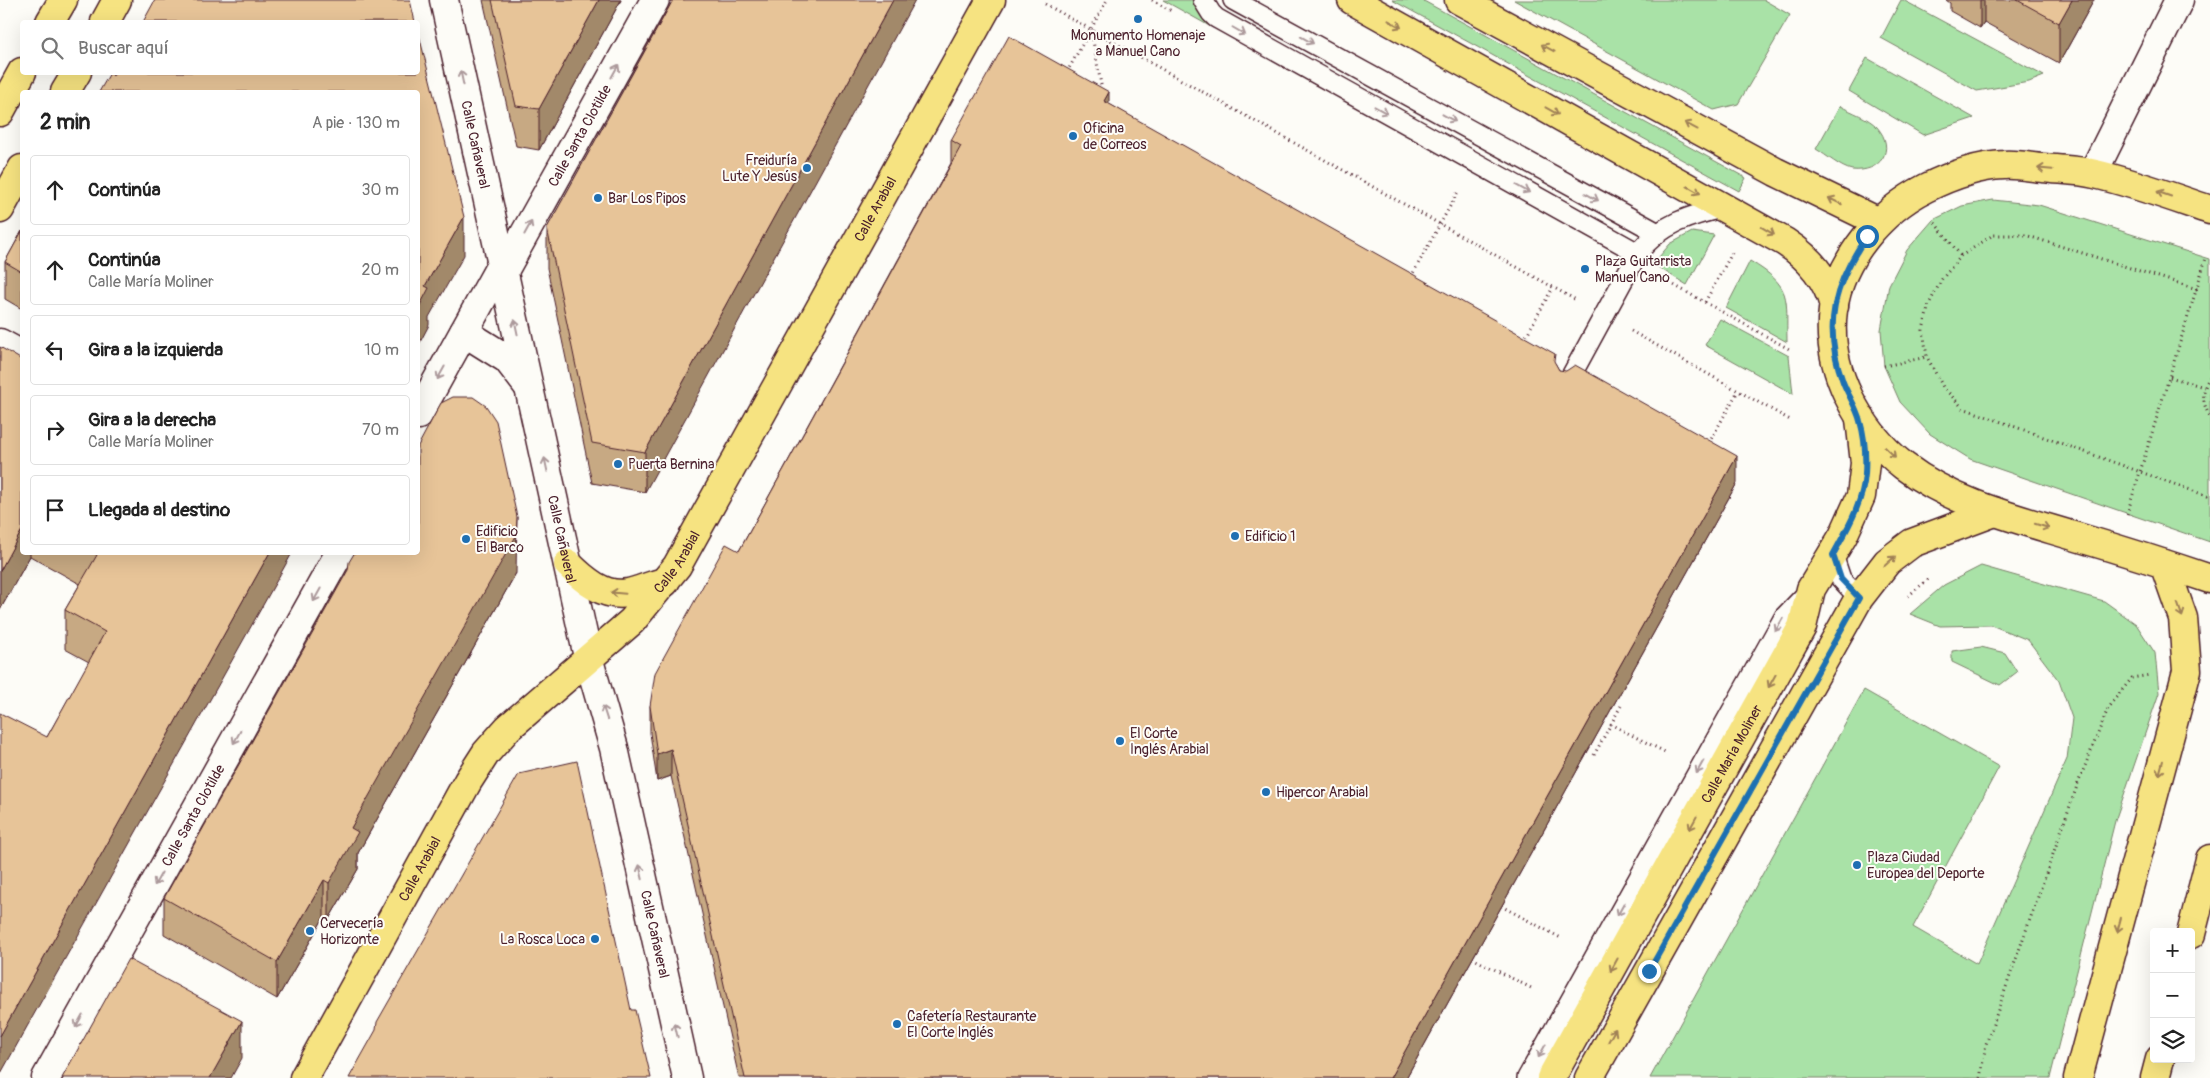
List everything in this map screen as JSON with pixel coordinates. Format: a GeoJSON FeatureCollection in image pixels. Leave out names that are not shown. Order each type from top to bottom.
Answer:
{"type":"FeatureCollection","features":[{"type":"Feature","properties":{"kind":"main road"},"geometry":{"type":"LineString","coordinates":[[51,20],[63,0]]}},
{"type":"Feature","properties":{"kind":"main road"},"geometry":{"type":"LineString","coordinates":[[106,20],[117,0]]}},
{"type":"Feature","properties":{"kind":"main road","name":"Calle Arabial"},"geometry":{"type":"LineString","coordinates":[[304,1078],[477,767],[508,728],[632,621],[677,566],[991,0]]}},
{"type":"Feature","properties":{"kind":"main road"},"geometry":{"type":"LineString","coordinates":[[1352,0],[1772,234],[1802,255],[1823,280],[1834,306]]}},
{"type":"Feature","properties":{"kind":"main road"},"geometry":{"type":"LineString","coordinates":[[1459,0],[1776,172],[1879,222]]}},
{"type":"Feature","properties":{"kind":"main road"},"geometry":{"type":"LineString","coordinates":[[0,112],[20,75]]}},
{"type":"Feature","properties":{"kind":"main road"},"geometry":{"type":"LineString","coordinates":[[66,90],[75,75]]}},
{"type":"Feature","properties":{"kind":"main road"},"geometry":{"type":"LineString","coordinates":[[2210,210],[2153,190],[2093,173],[2004,165],[1954,175],[1912,196],[1879,222],[1855,253],[1843,277],[1834,306],[1834,348],[1841,375],[1858,415],[1885,448],[1915,474],[1936,486],[1995,512],[2210,579]]}},
{"type":"Feature","properties":{"kind":"main road"},"geometry":{"type":"LineString","coordinates":[[0,209],[20,173]]}},
{"type":"Feature","properties":{"kind":"main road","name":"Calle María Moliner"},"geometry":{"type":"LineString","coordinates":[[1551,1078],[1802,628],[1811,589],[1850,525],[1864,485],[1865,450],[1858,415]]}},
{"type":"Feature","properties":{"kind":"main road"},"geometry":{"type":"LineString","coordinates":[[1589,1078],[1859,598],[1887,562],[1912,543],[1995,512]]}},
{"type":"Feature","properties":{"kind":"main road"},"geometry":{"type":"LineString","coordinates":[[568,564],[580,577],[610,592],[629,593],[665,582]]}},
{"type":"Feature","properties":{"kind":"main road"},"geometry":{"type":"LineString","coordinates":[[2078,1078],[2187,671],[2183,618],[2164,564]]}},
{"type":"Feature","properties":{"kind":"main road"},"geometry":{"type":"LineString","coordinates":[[2193,928],[2210,859]]}},
{"type":"Feature","properties":{"kind":"main road"},"geometry":{"type":"LineString","coordinates":[[2155,1078],[2159,1063]]}},
{"type":"Feature","properties":{"kind":"street","name":"Calle Cañaveral"},"geometry":{"type":"LineString","coordinates":[[444,0],[588,657],[608,722],[687,1078]]}},
{"type":"Feature","properties":{"kind":"street","name":"Calle Santa Clotilde"},"geometry":{"type":"LineString","coordinates":[[420,410],[655,0]]}},
{"type":"Feature","properties":{"kind":"street"},"geometry":{"type":"LineString","coordinates":[[2093,173],[2179,0]]}},
{"type":"Feature","properties":{"kind":"street"},"geometry":{"type":"LineString","coordinates":[[464,332],[507,359],[516,369],[530,392]]}},
{"type":"Feature","properties":{"kind":"street"},"geometry":{"type":"LineString","coordinates":[[0,343],[20,354]]}},
{"type":"Feature","properties":{"kind":"street","name":"Calle Santa Clotilde"},"geometry":{"type":"LineString","coordinates":[[46,1078],[338,555]]}},
{"type":"Feature","properties":{"kind":"lane"},"geometry":{"type":"LineString","coordinates":[[1203,0],[1216,18],[1638,253]]}},
{"type":"Feature","properties":{"kind":"lane"},"geometry":{"type":"LineString","coordinates":[[1234,0],[1658,233]]}},
{"type":"Feature","properties":{"kind":"lane"},"geometry":{"type":"LineString","coordinates":[[1565,387],[1638,253],[1658,233],[1688,216],[1726,207]]}},
{"type":"Feature","properties":{"kind":"lane"},"geometry":{"type":"LineString","coordinates":[[1833,555],[1841,579],[1859,598]]}},
{"type":"Feature","properties":{"kind":"lane"},"geometry":{"type":"LineString","coordinates":[[1527,1078],[1784,617],[1811,589]]}},
{"type":"Feature","properties":{"kind":"path"},"geometry":{"type":"LineString","coordinates":[[1063,80],[1106,0]]}},
{"type":"Feature","properties":{"kind":"path"},"geometry":{"type":"LineString","coordinates":[[1045,4],[1583,304]]}},
{"type":"Feature","properties":{"kind":"path"},"geometry":{"type":"LineString","coordinates":[[1091,29],[1104,96]]}},
{"type":"Feature","properties":{"kind":"path"},"geometry":{"type":"LineString","coordinates":[[1408,284],[1463,182]]}},
{"type":"Feature","properties":{"kind":"path"},"geometry":{"type":"LineString","coordinates":[[1933,220],[1961,256]]}},
{"type":"Feature","properties":{"kind":"path"},"geometry":{"type":"LineString","coordinates":[[2197,289],[2025,234],[1993,235],[1961,256],[1942,279],[1928,304],[1923,330],[1927,357],[1943,388],[1963,408],[2210,497]]}},
{"type":"Feature","properties":{"kind":"path"},"geometry":{"type":"LineString","coordinates":[[1705,302],[1734,248]]}},
{"type":"Feature","properties":{"kind":"path"},"geometry":{"type":"LineString","coordinates":[[2127,514],[2206,258]]}},
{"type":"Feature","properties":{"kind":"path"},"geometry":{"type":"LineString","coordinates":[[2204,267],[2210,269]]}},
{"type":"Feature","properties":{"kind":"path"},"geometry":{"type":"LineString","coordinates":[[1656,274],[1791,350]]}},
{"type":"Feature","properties":{"kind":"path"},"geometry":{"type":"LineString","coordinates":[[1524,341],[1553,287]]}},
{"type":"Feature","properties":{"kind":"path"},"geometry":{"type":"LineString","coordinates":[[1627,328],[1792,421]]}},
{"type":"Feature","properties":{"kind":"path"},"geometry":{"type":"LineString","coordinates":[[1884,366],[1927,357]]}},
{"type":"Feature","properties":{"kind":"path"},"geometry":{"type":"LineString","coordinates":[[2170,376],[2204,387]]}},
{"type":"Feature","properties":{"kind":"path"},"geometry":{"type":"LineString","coordinates":[[2210,377],[2204,387],[2205,407],[2210,417]]}},
{"type":"Feature","properties":{"kind":"path"},"geometry":{"type":"LineString","coordinates":[[1708,446],[1738,391]]}},
{"type":"Feature","properties":{"kind":"path"},"geometry":{"type":"LineString","coordinates":[[1904,600],[1931,577]]}},
{"type":"Feature","properties":{"kind":"path"},"geometry":{"type":"LineString","coordinates":[[1980,1078],[1986,1044],[2077,786],[2109,706],[2132,678],[2155,674]]}},
{"type":"Feature","properties":{"kind":"path"},"geometry":{"type":"LineString","coordinates":[[1594,755],[1622,704]]}},
{"type":"Feature","properties":{"kind":"path"},"geometry":{"type":"LineString","coordinates":[[1610,724],[1665,752]]}},
{"type":"Feature","properties":{"kind":"path"},"geometry":{"type":"LineString","coordinates":[[1501,906],[1561,938]]}},
{"type":"Feature","properties":{"kind":"path"},"geometry":{"type":"LineString","coordinates":[[1472,958],[1533,989]]}},
{"type":"Feature","properties":{"kind":"green space"},"geometry":{"type":"Polygon","coordinates":[[[1163,0],[1195,0],[1213,28],[1163,0]]]}},
{"type":"Feature","properties":{"kind":"green space"},"geometry":{"type":"Polygon","coordinates":[[[1392,0],[1422,0],[1746,178],[1739,191],[1392,0]]]}},
{"type":"Feature","properties":{"kind":"green space"},"geometry":{"type":"Polygon","coordinates":[[[1514,0],[1764,0],[1790,15],[1738,104],[1714,110],[1514,0]]]}},
{"type":"Feature","properties":{"kind":"green space"},"geometry":{"type":"Polygon","coordinates":[[[1901,0],[2044,76],[2029,82],[1977,91],[1881,38],[1901,0]]]}},
{"type":"Feature","properties":{"kind":"green space"},"geometry":{"type":"Polygon","coordinates":[[[1867,58],[1974,118],[1923,135],[1849,91],[1867,58]]]}},
{"type":"Feature","properties":{"kind":"green space"},"geometry":{"type":"Polygon","coordinates":[[[1840,106],[1869,121],[1877,127],[1883,136],[1885,152],[1877,164],[1871,168],[1862,170],[1848,169],[1816,149],[1840,106]]]}},
{"type":"Feature","properties":{"kind":"green space"},"geometry":{"type":"Polygon","coordinates":[[[1993,200],[2039,205],[2210,259],[2210,542],[1970,459],[1930,434],[1900,402],[1884,366],[1881,330],[1889,285],[1907,250],[1933,220],[1962,206],[1993,200]]]}},
{"type":"Feature","properties":{"kind":"green space"},"geometry":{"type":"Polygon","coordinates":[[[1692,232],[1714,235],[1687,285],[1653,264],[1670,244],[1692,232]]]}},
{"type":"Feature","properties":{"kind":"green space"},"geometry":{"type":"Polygon","coordinates":[[[1750,261],[1774,278],[1784,294],[1787,314],[1787,342],[1726,308],[1750,261]]]}},
{"type":"Feature","properties":{"kind":"green space"},"geometry":{"type":"Polygon","coordinates":[[[1720,319],[1789,356],[1793,394],[1705,345],[1720,319]]]}},
{"type":"Feature","properties":{"kind":"green space"},"geometry":{"type":"Polygon","coordinates":[[[1981,566],[2104,601],[2136,624],[2155,653],[2159,693],[2115,821],[2050,1078],[1650,1078],[1864,690],[1999,767],[1913,927],[1977,964],[2067,759],[2072,718],[2059,681],[2028,640],[1991,625],[1940,626],[1910,614],[1944,585],[1981,566]]]}},
{"type":"Feature","properties":{"kind":"green space"},"geometry":{"type":"Polygon","coordinates":[[[1981,647],[2005,653],[2017,672],[2000,685],[1952,662],[1952,651],[1981,647]]]}},
{"type":"Feature","properties":{"kind":"building"},"geometry":{"type":"Polygon","coordinates":[[[155,0],[410,0],[415,20],[144,20],[155,0]]]}},
{"type":"Feature","properties":{"kind":"building"},"geometry":{"type":"Polygon","coordinates":[[[492,0],[599,0],[539,109],[516,106],[492,0]]]}},
{"type":"Feature","properties":{"kind":"building"},"geometry":{"type":"Polygon","coordinates":[[[673,0],[893,0],[645,452],[592,443],[547,228],[673,0]]]}},
{"type":"Feature","properties":{"kind":"building"},"geometry":{"type":"Polygon","coordinates":[[[2017,0],[2072,0],[2059,23],[2017,0]]]}},
{"type":"Feature","properties":{"kind":"building","name":"Edificio 1"},"geometry":{"type":"Polygon","coordinates":[[[1009,36],[1109,92],[1104,101],[1555,354],[1554,361],[1559,370],[1566,371],[1575,365],[1737,456],[1390,1078],[745,1078],[671,749],[657,754],[650,706],[655,673],[726,544],[739,551],[961,146],[951,140],[1009,36]]]}},
{"type":"Feature","properties":{"kind":"building"},"geometry":{"type":"Polygon","coordinates":[[[420,39],[464,217],[425,286],[429,288],[420,305],[420,90],[100,90],[109,75],[420,75],[420,39]]]}},
{"type":"Feature","properties":{"kind":"building"},"geometry":{"type":"Polygon","coordinates":[[[20,235],[20,271],[5,262],[20,235]]]}},
{"type":"Feature","properties":{"kind":"building"},"geometry":{"type":"Polygon","coordinates":[[[0,347],[20,359],[20,534],[0,571],[0,347]]]}},
{"type":"Feature","properties":{"kind":"building"},"geometry":{"type":"Polygon","coordinates":[[[453,397],[473,397],[486,406],[496,421],[517,517],[516,536],[351,828],[358,832],[329,883],[324,880],[277,962],[164,898],[348,570],[349,562],[353,555],[420,555],[420,442],[441,403],[453,397]]]}},
{"type":"Feature","properties":{"kind":"building"},"geometry":{"type":"Polygon","coordinates":[[[97,555],[268,555],[0,1036],[0,713],[47,737],[105,632],[65,610],[97,555]]]}},
{"type":"Feature","properties":{"kind":"building"},"geometry":{"type":"Polygon","coordinates":[[[577,761],[631,1010],[635,1010],[651,1078],[349,1078],[376,1030],[377,1022],[519,774],[577,761]]]}},
{"type":"Feature","properties":{"kind":"building"},"geometry":{"type":"Polygon","coordinates":[[[128,959],[242,1021],[210,1078],[62,1078],[128,959]]]}},
{"type":"Feature","properties":{"kind":"place","name":"Monumento Homenaje a Manuel Cano"},"geometry":{"type":"Point","coordinates":[1138,19]}},
{"type":"Feature","properties":{"kind":"place","name":"Oficina de Correos"},"geometry":{"type":"Point","coordinates":[1073,136]}},
{"type":"Feature","properties":{"kind":"place","name":"Freiduría Lute Y Jesús"},"geometry":{"type":"Point","coordinates":[807,168]}},
{"type":"Feature","properties":{"kind":"place","name":"Bar Los Pipos"},"geometry":{"type":"Point","coordinates":[598,198]}},
{"type":"Feature","properties":{"kind":"place","name":"Plaza Guitarrista Manuel Cano"},"geometry":{"type":"Point","coordinates":[1585,269]}},
{"type":"Feature","properties":{"kind":"place","name":"Puerta Bernina"},"geometry":{"type":"Point","coordinates":[618,464]}},
{"type":"Feature","properties":{"kind":"place","name":"Edificio 1"},"geometry":{"type":"Point","coordinates":[1235,536]}},
{"type":"Feature","properties":{"kind":"place","name":"Edificio El Barco"},"geometry":{"type":"Point","coordinates":[466,539]}},
{"type":"Feature","properties":{"kind":"place","name":"El Corte Inglés Arabial"},"geometry":{"type":"Point","coordinates":[1120,741]}},
{"type":"Feature","properties":{"kind":"place","name":"Hipercor Arabial"},"geometry":{"type":"Point","coordinates":[1266,792]}},
{"type":"Feature","properties":{"kind":"place","name":"Plaza Ciudad Europea del Deporte"},"geometry":{"type":"Point","coordinates":[1857,865]}},
{"type":"Feature","properties":{"kind":"place","name":"Cervecería Horizonte"},"geometry":{"type":"Point","coordinates":[310,931]}},
{"type":"Feature","properties":{"kind":"place","name":"La Rosca Loca"},"geometry":{"type":"Point","coordinates":[595,939]}},
{"type":"Feature","properties":{"kind":"place","name":"Cafetería Restaurante El Corte Inglés"},"geometry":{"type":"Point","coordinates":[897,1024]}},
{"type":"Feature","properties":{"kind":"route"},"geometry":{"type":"LineString","coordinates":[[1649,971],[1859,598],[1841,579],[1833,555],[1850,525],[1861,496],[1865,475],[1865,450],[1860,421],[1838,366],[1834,348],[1832,311],[1843,277],[1855,253],[1867,236]]}}]}
